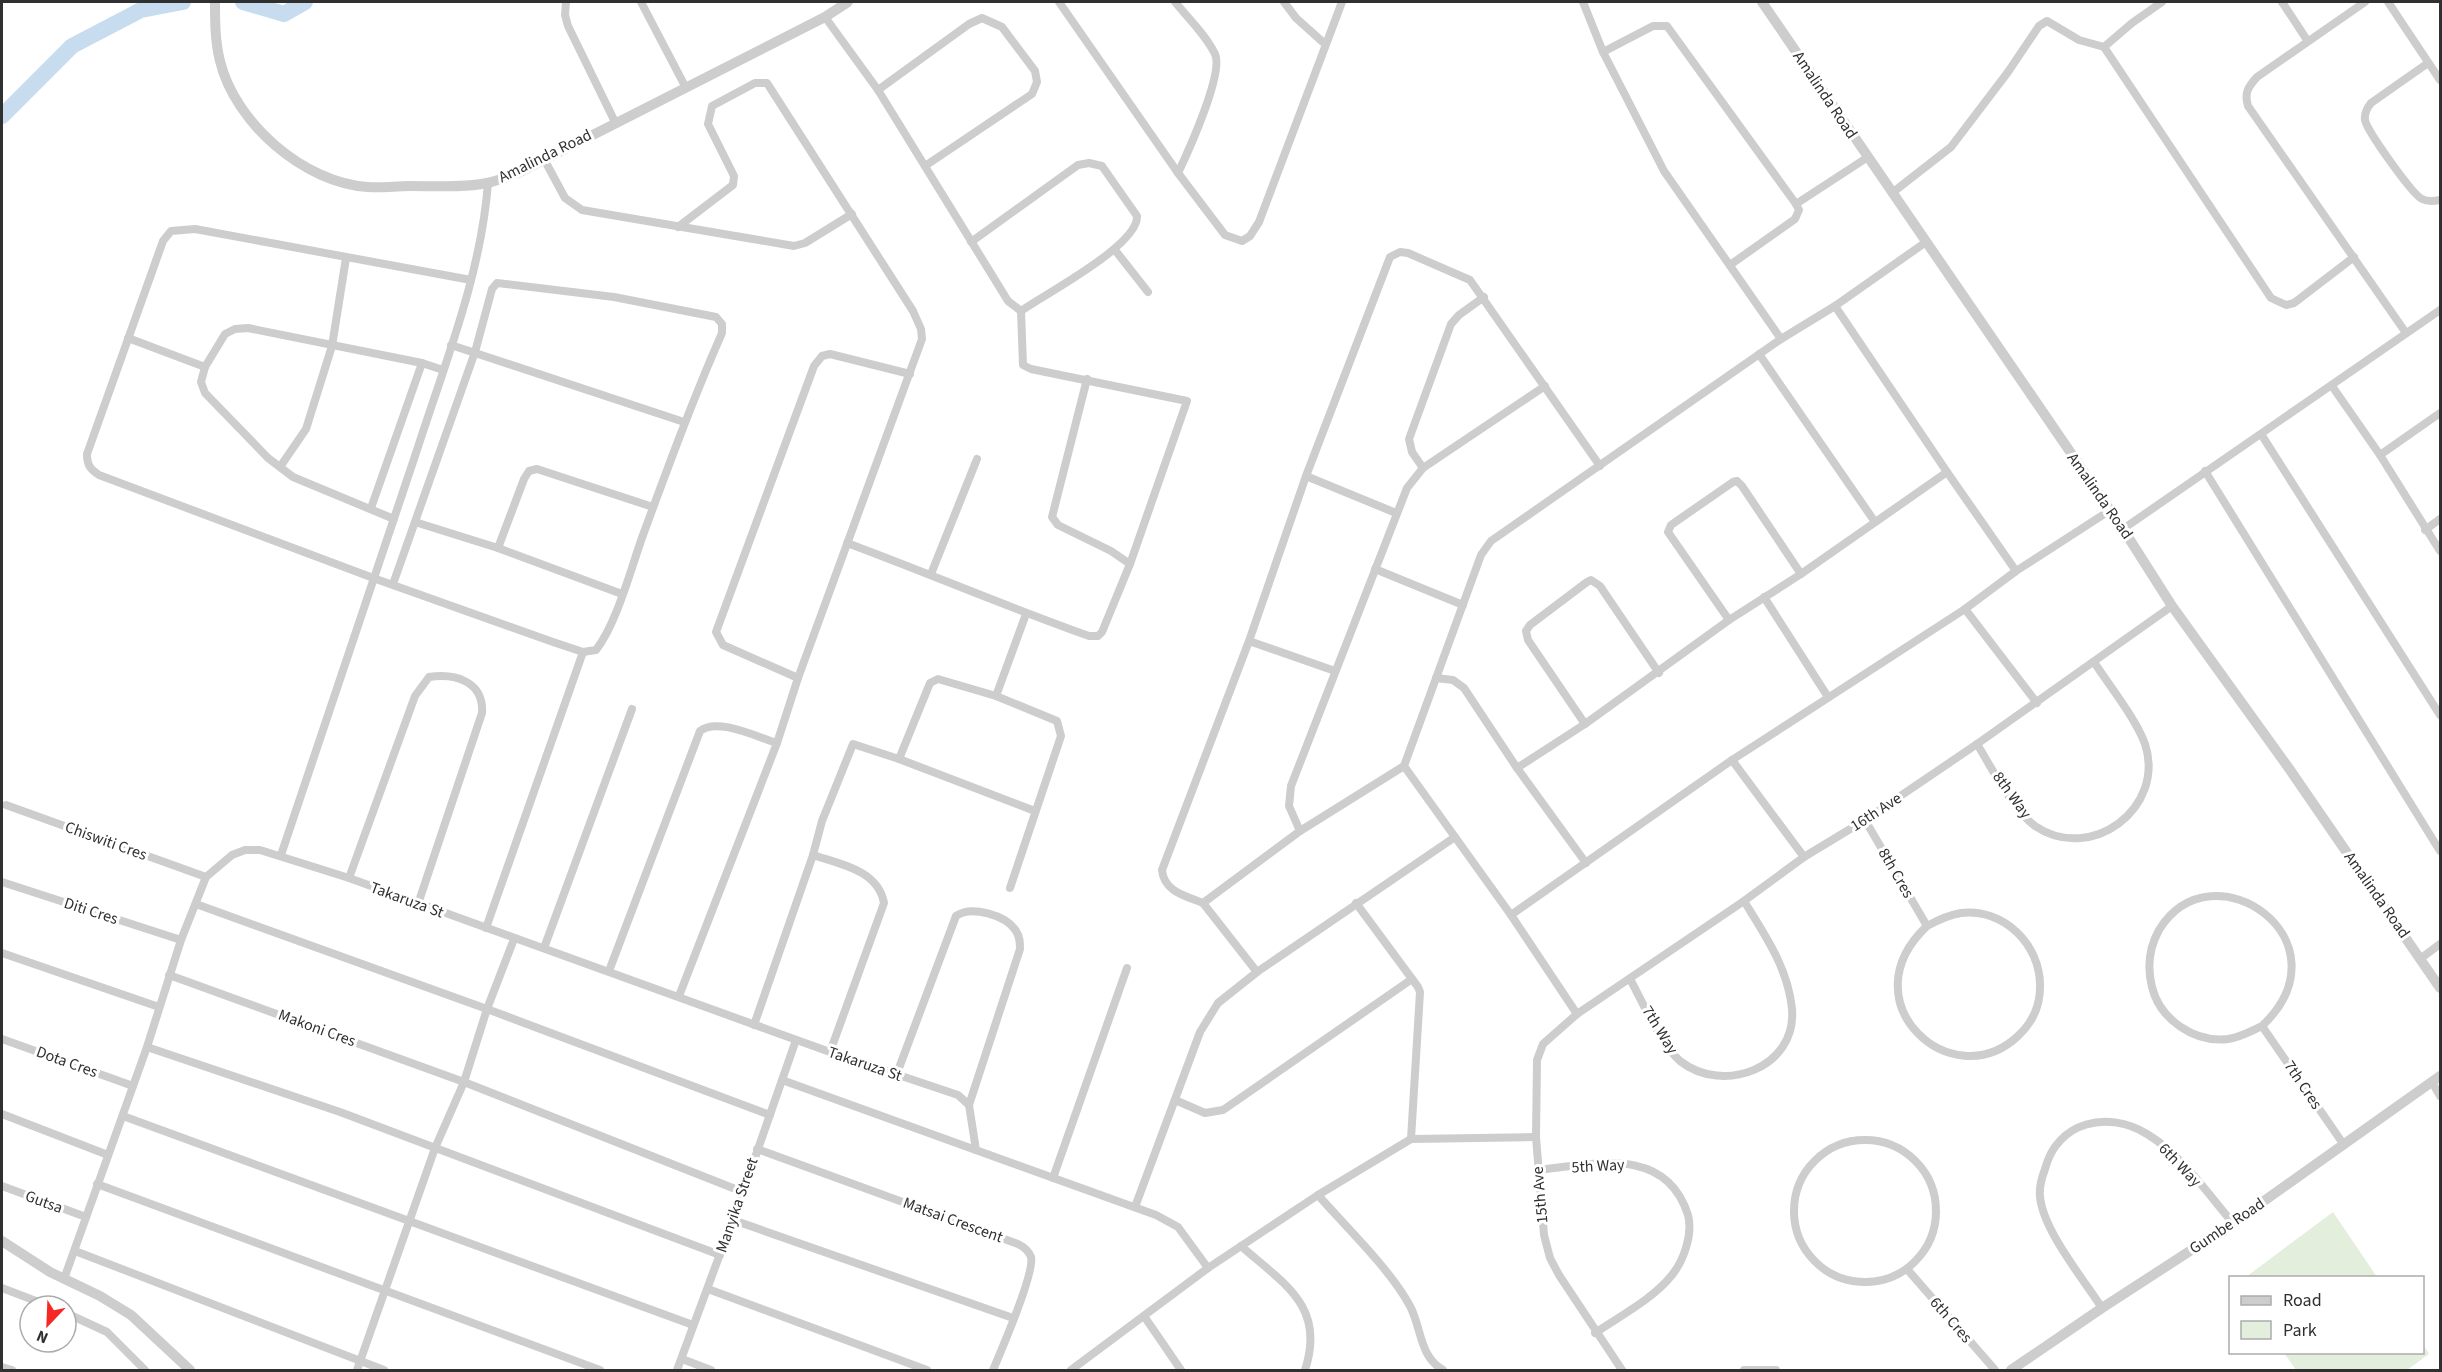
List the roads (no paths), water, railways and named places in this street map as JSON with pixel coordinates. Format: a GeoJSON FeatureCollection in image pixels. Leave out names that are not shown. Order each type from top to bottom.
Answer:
{"type":"FeatureCollection","features":[{"type":"Feature","properties":{"kind":"street"},"geometry":{"type":"LineString","coordinates":[[566,2],[565,15],[568,26],[615,122]]}},
{"type":"Feature","properties":{"kind":"street"},"geometry":{"type":"LineString","coordinates":[[641,2],[686,88]]}},
{"type":"Feature","properties":{"kind":"street","name":"Amalinda Road"},"geometry":{"type":"LineString","coordinates":[[215,4],[214,26],[220,62],[237,102],[259,131],[288,156],[331,179],[367,187],[451,187],[488,183],[518,173],[825,17],[848,2]]}},
{"type":"Feature","properties":{"kind":"street"},"geometry":{"type":"LineString","coordinates":[[1059,2],[1178,173],[1225,235],[1242,241],[1250,236],[1259,222],[1342,2]]}},
{"type":"Feature","properties":{"kind":"street"},"geometry":{"type":"LineString","coordinates":[[1175,2],[1216,55],[1217,70],[1193,143],[1178,173]]}},
{"type":"Feature","properties":{"kind":"street"},"geometry":{"type":"LineString","coordinates":[[1284,2],[1296,18],[1325,44]]}},
{"type":"Feature","properties":{"kind":"street"},"geometry":{"type":"LineString","coordinates":[[1583,2],[1603,52],[1664,171],[1781,339]]}},
{"type":"Feature","properties":{"kind":"street","name":"Amalinda Road"},"geometry":{"type":"LineString","coordinates":[[1762,2],[2123,529],[2172,606],[2295,777],[2440,988]]}},
{"type":"Feature","properties":{"kind":"street"},"geometry":{"type":"LineString","coordinates":[[2104,47],[2162,2]]}},
{"type":"Feature","properties":{"kind":"street"},"geometry":{"type":"LineString","coordinates":[[2282,2],[2307,40]]}},
{"type":"Feature","properties":{"kind":"street"},"geometry":{"type":"LineString","coordinates":[[2365,2],[2307,40],[2257,77],[2248,87],[2246,96],[2248,106],[2406,333]]}},
{"type":"Feature","properties":{"kind":"street"},"geometry":{"type":"LineString","coordinates":[[2388,2],[2440,80]]}},
{"type":"Feature","properties":{"kind":"street"},"geometry":{"type":"LineString","coordinates":[[825,17],[878,90],[1008,301],[1021,311]]}},
{"type":"Feature","properties":{"kind":"street"},"geometry":{"type":"LineString","coordinates":[[878,90],[969,24],[982,18],[1002,27],[1035,71],[1037,82],[1032,94],[925,166]]}},
{"type":"Feature","properties":{"kind":"street"},"geometry":{"type":"LineString","coordinates":[[1892,193],[1951,147],[2008,72],[2039,26],[2047,21],[2079,40],[2104,47],[2271,298],[2286,305],[2294,303],[2354,257]]}},
{"type":"Feature","properties":{"kind":"street"},"geometry":{"type":"LineString","coordinates":[[1603,52],[1653,26],[1667,26],[1796,204],[1799,210],[1795,219],[1730,265]]}},
{"type":"Feature","properties":{"kind":"street"},"geometry":{"type":"LineString","coordinates":[[2428,63],[2371,103],[2364,118],[2370,132],[2420,199],[2440,200]]}},
{"type":"Feature","properties":{"kind":"street"},"geometry":{"type":"LineString","coordinates":[[678,227],[733,185],[734,176],[708,124],[709,110],[714,104],[759,82],[766,83],[913,311],[921,329],[922,339],[798,678],[777,743],[679,996]]}},
{"type":"Feature","properties":{"kind":"street"},"geometry":{"type":"LineString","coordinates":[[1796,204],[1868,157]]}},
{"type":"Feature","properties":{"kind":"street"},"geometry":{"type":"LineString","coordinates":[[544,159],[566,198],[582,210],[794,246],[805,243],[852,214]]}},
{"type":"Feature","properties":{"kind":"street"},"geometry":{"type":"LineString","coordinates":[[971,242],[1078,165],[1089,163],[1102,166],[1137,216],[1134,228],[1114,250],[1021,311]]}},
{"type":"Feature","properties":{"kind":"street"},"geometry":{"type":"LineString","coordinates":[[281,855],[376,579],[451,345],[471,280],[485,220],[488,183]]}},
{"type":"Feature","properties":{"kind":"street"},"geometry":{"type":"LineString","coordinates":[[393,584],[475,352],[492,289],[497,283],[614,297],[716,317],[722,324],[722,333],[684,422],[622,594],[604,640],[596,650],[583,652],[376,579],[91,470],[87,463],[87,454],[163,241],[171,231],[195,229],[471,280]]}},
{"type":"Feature","properties":{"kind":"street"},"geometry":{"type":"LineString","coordinates":[[1203,903],[1300,831],[1404,766],[1481,555],[1491,541],[1759,354],[1835,306],[1926,242]]}},
{"type":"Feature","properties":{"kind":"street"},"geometry":{"type":"LineString","coordinates":[[1114,250],[1148,292]]}},
{"type":"Feature","properties":{"kind":"street"},"geometry":{"type":"LineString","coordinates":[[1257,972],[1203,903],[1171,889],[1165,884],[1162,870],[1249,640],[1306,476],[1390,257],[1400,252],[1408,253],[1470,280],[1600,466]]}},
{"type":"Feature","properties":{"kind":"street"},"geometry":{"type":"LineString","coordinates":[[280,467],[306,429],[332,346],[346,258]]}},
{"type":"Feature","properties":{"kind":"street"},"geometry":{"type":"LineString","coordinates":[[1423,468],[1412,453],[1409,439],[1448,329],[1459,315],[1484,297]]}},
{"type":"Feature","properties":{"kind":"street"},"geometry":{"type":"LineString","coordinates":[[1835,306],[2016,571]]}},
{"type":"Feature","properties":{"kind":"street"},"geometry":{"type":"LineString","coordinates":[[2123,529],[2440,310]]}},
{"type":"Feature","properties":{"kind":"street"},"geometry":{"type":"LineString","coordinates":[[847,543],[931,574],[1026,614],[1089,636],[1098,636],[1102,632],[1130,564],[1187,401],[1030,369],[1023,365],[1021,311]]}},
{"type":"Feature","properties":{"kind":"street"},"geometry":{"type":"LineString","coordinates":[[394,519],[293,477],[280,467],[205,393],[201,382],[205,367],[225,334],[235,329],[248,328],[422,363],[443,370]]}},
{"type":"Feature","properties":{"kind":"street"},"geometry":{"type":"LineString","coordinates":[[128,338],[205,367]]}},
{"type":"Feature","properties":{"kind":"street"},"geometry":{"type":"LineString","coordinates":[[451,345],[684,422]]}},
{"type":"Feature","properties":{"kind":"street"},"geometry":{"type":"LineString","coordinates":[[798,678],[723,645],[716,632],[720,621],[814,366],[822,356],[830,354],[910,374]]}},
{"type":"Feature","properties":{"kind":"street"},"geometry":{"type":"LineString","coordinates":[[1759,354],[1875,522]]}},
{"type":"Feature","properties":{"kind":"street"},"geometry":{"type":"LineString","coordinates":[[371,508],[422,363]]}},
{"type":"Feature","properties":{"kind":"street"},"geometry":{"type":"LineString","coordinates":[[1087,379],[1053,517],[1058,525],[1111,551],[1130,564]]}},
{"type":"Feature","properties":{"kind":"street"},"geometry":{"type":"LineString","coordinates":[[1300,831],[1289,806],[1288,797],[1407,488],[1423,468],[1545,386]]}},
{"type":"Feature","properties":{"kind":"street"},"geometry":{"type":"LineString","coordinates":[[2332,386],[2380,455],[2440,551]]}},
{"type":"Feature","properties":{"kind":"street"},"geometry":{"type":"LineString","coordinates":[[2380,455],[2440,413]]}},
{"type":"Feature","properties":{"kind":"street"},"geometry":{"type":"LineString","coordinates":[[2262,434],[2440,715]]}},
{"type":"Feature","properties":{"kind":"street"},"geometry":{"type":"LineString","coordinates":[[931,574],[977,459]]}},
{"type":"Feature","properties":{"kind":"street"},"geometry":{"type":"LineString","coordinates":[[498,548],[529,471],[537,469],[654,507]]}},
{"type":"Feature","properties":{"kind":"street"},"geometry":{"type":"LineString","coordinates":[[2205,471],[2440,851]]}},
{"type":"Feature","properties":{"kind":"street"},"geometry":{"type":"LineString","coordinates":[[1517,768],[1585,724],[1729,620],[1947,472]]}},
{"type":"Feature","properties":{"kind":"street"},"geometry":{"type":"LineString","coordinates":[[1306,476],[1396,513]]}},
{"type":"Feature","properties":{"kind":"street"},"geometry":{"type":"LineString","coordinates":[[1729,620],[1668,532],[1671,525],[1733,482],[1740,483],[1801,573]]}},
{"type":"Feature","properties":{"kind":"street"},"geometry":{"type":"LineString","coordinates":[[1511,915],[1732,760],[1965,609],[2016,571],[2109,511]]}},
{"type":"Feature","properties":{"kind":"street"},"geometry":{"type":"LineString","coordinates":[[2425,530],[2440,519]]}},
{"type":"Feature","properties":{"kind":"street"},"geometry":{"type":"LineString","coordinates":[[415,522],[498,548],[622,594]]}},
{"type":"Feature","properties":{"kind":"street"},"geometry":{"type":"LineString","coordinates":[[1375,568],[1462,605]]}},
{"type":"Feature","properties":{"kind":"street"},"geometry":{"type":"LineString","coordinates":[[1585,724],[1528,640],[1526,631],[1530,625],[1587,582],[1591,580],[1600,586],[1659,672]]}},
{"type":"Feature","properties":{"kind":"street"},"geometry":{"type":"LineString","coordinates":[[1764,597],[1828,697]]}},
{"type":"Feature","properties":{"kind":"street","name":"16th Ave"},"geometry":{"type":"LineString","coordinates":[[1576,1014],[1744,901],[1804,857],[1865,820],[2037,703],[2172,606]]}},
{"type":"Feature","properties":{"kind":"street"},"geometry":{"type":"LineString","coordinates":[[1965,609],[2037,703]]}},
{"type":"Feature","properties":{"kind":"street"},"geometry":{"type":"LineString","coordinates":[[996,696],[1026,614]]}},
{"type":"Feature","properties":{"kind":"street"},"geometry":{"type":"LineString","coordinates":[[1249,640],[1335,671]]}},
{"type":"Feature","properties":{"kind":"street"},"geometry":{"type":"LineString","coordinates":[[486,928],[583,652]]}},
{"type":"Feature","properties":{"kind":"street","name":"8th Way"},"geometry":{"type":"LineString","coordinates":[[1977,744],[2020,812],[2035,825],[2053,835],[2073,838],[2093,837],[2112,830],[2128,818],[2140,802],[2147,783],[2149,763],[2145,743],[2094,662]]}},
{"type":"Feature","properties":{"kind":"street"},"geometry":{"type":"LineString","coordinates":[[349,878],[415,696],[429,677],[442,675],[454,677],[479,692],[483,702],[482,713],[418,904]]}},
{"type":"Feature","properties":{"kind":"street"},"geometry":{"type":"LineString","coordinates":[[1436,678],[1453,680],[1464,688],[1517,768],[1586,863]]}},
{"type":"Feature","properties":{"kind":"street"},"geometry":{"type":"LineString","coordinates":[[899,759],[930,683],[938,679],[996,696],[1057,721],[1061,728],[1060,742],[1010,888]]}},
{"type":"Feature","properties":{"kind":"street"},"geometry":{"type":"LineString","coordinates":[[544,948],[632,709]]}},
{"type":"Feature","properties":{"kind":"street"},"geometry":{"type":"LineString","coordinates":[[609,971],[700,731],[706,726],[721,725],[777,743]]}},
{"type":"Feature","properties":{"kind":"street"},"geometry":{"type":"LineString","coordinates":[[754,1025],[813,855],[822,821],[853,744],[899,759],[1035,811]]}},
{"type":"Feature","properties":{"kind":"street"},"geometry":{"type":"LineString","coordinates":[[1732,760],[1804,857]]}},
{"type":"Feature","properties":{"kind":"street"},"geometry":{"type":"LineString","coordinates":[[1404,766],[1511,915],[1576,1014]]}},
{"type":"Feature","properties":{"kind":"street","name":"Chiswiti Cres"},"geometry":{"type":"LineString","coordinates":[[6,805],[206,877]]}},
{"type":"Feature","properties":{"kind":"street","name":"8th Cres"},"geometry":{"type":"LineString","coordinates":[[1865,820],[1927,926]]}},
{"type":"Feature","properties":{"kind":"street"},"geometry":{"type":"LineString","coordinates":[[1135,1208],[1200,1032],[1212,1010],[1257,972],[1455,837]]}},
{"type":"Feature","properties":{"kind":"street","name":"Takaruza St"},"geometry":{"type":"LineString","coordinates":[[64,1279],[147,1047],[181,940],[206,877],[232,855],[245,850],[260,850],[281,855],[349,878],[514,939],[679,996],[830,1053],[958,1095],[969,1105]]}},
{"type":"Feature","properties":{"kind":"street"},"geometry":{"type":"LineString","coordinates":[[813,855],[863,873],[878,887],[884,903],[830,1053]]}},
{"type":"Feature","properties":{"kind":"street","name":"Diti Cres"},"geometry":{"type":"LineString","coordinates":[[2,882],[181,940]]}},
{"type":"Feature","properties":{"kind":"street"},"geometry":{"type":"LineString","coordinates":[[2231,897],[2249,902],[2265,912],[2278,926],[2287,942],[2291,960],[2291,979],[2286,997],[2276,1013],[2262,1026],[2237,1037],[2209,1038],[2191,1033],[2175,1023],[2162,1010],[2153,993],[2149,975],[2149,956],[2154,938],[2164,922],[2178,910],[2203,898],[2231,897]]}},
{"type":"Feature","properties":{"kind":"street","name":"7th Way"},"geometry":{"type":"LineString","coordinates":[[1630,979],[1668,1048],[1680,1060],[1699,1072],[1716,1076],[1744,1075],[1761,1066],[1776,1055],[1784,1043],[1792,1012],[1789,990],[1777,955],[1744,901]]}},
{"type":"Feature","properties":{"kind":"street"},"geometry":{"type":"LineString","coordinates":[[196,903],[770,1115]]}},
{"type":"Feature","properties":{"kind":"street"},"geometry":{"type":"LineString","coordinates":[[1356,903],[1418,987],[1420,1001],[1411,1139]]}},
{"type":"Feature","properties":{"kind":"street"},"geometry":{"type":"LineString","coordinates":[[896,1076],[952,922],[963,911],[973,910],[1012,926],[1018,933],[1020,949],[969,1105],[976,1150]]}},
{"type":"Feature","properties":{"kind":"street"},"geometry":{"type":"LineString","coordinates":[[1961,913],[1980,913],[2014,928],[2027,942],[2038,968],[2040,995],[2030,1021],[2012,1042],[1995,1051],[1977,1055],[1958,1055],[1932,1044],[1911,1026],[1902,1010],[1898,991],[1898,973],[1903,955],[1913,939],[1927,926],[1943,917],[1961,913]]}},
{"type":"Feature","properties":{"kind":"street"},"geometry":{"type":"LineString","coordinates":[[357,1371],[435,1148],[464,1082],[514,939]]}},
{"type":"Feature","properties":{"kind":"street"},"geometry":{"type":"LineString","coordinates":[[2420,959],[2440,944]]}},
{"type":"Feature","properties":{"kind":"street"},"geometry":{"type":"LineString","coordinates":[[2,953],[159,1007]]}},
{"type":"Feature","properties":{"kind":"street"},"geometry":{"type":"LineString","coordinates":[[1053,1178],[1127,968]]}},
{"type":"Feature","properties":{"kind":"street","name":"Makoni Cres"},"geometry":{"type":"LineString","coordinates":[[170,975],[464,1082],[743,1192]]}},
{"type":"Feature","properties":{"kind":"street"},"geometry":{"type":"LineString","coordinates":[[1174,1100],[1206,1113],[1222,1110],[1412,979]]}},
{"type":"Feature","properties":{"kind":"street","name":"15th Ave"},"geometry":{"type":"LineString","coordinates":[[1576,1014],[1548,1039],[1540,1050],[1537,1060],[1536,1137],[1544,1235],[1550,1258],[1596,1334],[1622,1371]]}},
{"type":"Feature","properties":{"kind":"street","name":"7th Cres"},"geometry":{"type":"LineString","coordinates":[[2262,1026],[2344,1144]]}},
{"type":"Feature","properties":{"kind":"street","name":"Dota Cres"},"geometry":{"type":"LineString","coordinates":[[2,1038],[133,1086]]}},
{"type":"Feature","properties":{"kind":"street","name":"Manyika Street"},"geometry":{"type":"LineString","coordinates":[[677,1371],[796,1040]]}},
{"type":"Feature","properties":{"kind":"street"},"geometry":{"type":"LineString","coordinates":[[147,1047],[340,1112],[720,1255]]}},
{"type":"Feature","properties":{"kind":"street"},"geometry":{"type":"LineString","coordinates":[[2436,1079],[2440,1096]]}},
{"type":"Feature","properties":{"kind":"street","name":"Gumbe Road"},"geometry":{"type":"LineString","coordinates":[[2011,1371],[2102,1308],[2233,1223],[2436,1079]]}},
{"type":"Feature","properties":{"kind":"street"},"geometry":{"type":"LineString","coordinates":[[782,1080],[1135,1208],[1178,1227],[1208,1268]]}},
{"type":"Feature","properties":{"kind":"street"},"geometry":{"type":"LineString","coordinates":[[2,1114],[108,1155]]}},
{"type":"Feature","properties":{"kind":"street"},"geometry":{"type":"LineString","coordinates":[[123,1116],[693,1325]]}},
{"type":"Feature","properties":{"kind":"street","name":"6th Way"},"geometry":{"type":"LineString","coordinates":[[2102,1308],[2052,1233],[2040,1197],[2047,1160],[2059,1141],[2071,1130],[2090,1122],[2110,1121],[2130,1125],[2148,1134],[2176,1158],[2233,1223]]}},
{"type":"Feature","properties":{"kind":"street"},"geometry":{"type":"LineString","coordinates":[[1071,1371],[1208,1268],[1318,1195],[1411,1139],[1536,1137]]}},
{"type":"Feature","properties":{"kind":"street"},"geometry":{"type":"LineString","coordinates":[[1857,1140],[1876,1141],[1894,1146],[1910,1156],[1923,1169],[1934,1195],[1936,1223],[1931,1241],[1921,1256],[1907,1269],[1882,1280],[1854,1282],[1836,1277],[1820,1267],[1807,1253],[1796,1228],[1794,1200],[1799,1182],[1809,1166],[1823,1154],[1839,1145],[1857,1140]]}},
{"type":"Feature","properties":{"kind":"street","name":"Matsai Crescent"},"geometry":{"type":"LineString","coordinates":[[757,1149],[1018,1244],[1027,1250],[1032,1267],[993,1371]]}},
{"type":"Feature","properties":{"kind":"street","name":"5th Way"},"geometry":{"type":"LineString","coordinates":[[1538,1170],[1609,1163],[1634,1164],[1651,1169],[1666,1178],[1683,1199],[1690,1222],[1688,1239],[1673,1274],[1661,1287],[1596,1334]]}},
{"type":"Feature","properties":{"kind":"street"},"geometry":{"type":"LineString","coordinates":[[97,1184],[600,1371]]}},
{"type":"Feature","properties":{"kind":"street","name":"Gutsa"},"geometry":{"type":"LineString","coordinates":[[2,1186],[86,1217]]}},
{"type":"Feature","properties":{"kind":"street"},"geometry":{"type":"LineString","coordinates":[[1318,1195],[1397,1286],[1410,1307],[1426,1355],[1443,1371]]}},
{"type":"Feature","properties":{"kind":"street"},"geometry":{"type":"LineString","coordinates":[[732,1220],[1013,1318]]}},
{"type":"Feature","properties":{"kind":"street"},"geometry":{"type":"LineString","coordinates":[[2,1241],[64,1279],[100,1296],[131,1315],[190,1371]]}},
{"type":"Feature","properties":{"kind":"street"},"geometry":{"type":"LineString","coordinates":[[1241,1246],[1289,1288],[1303,1305],[1311,1327],[1311,1350],[1305,1371]]}},
{"type":"Feature","properties":{"kind":"street"},"geometry":{"type":"LineString","coordinates":[[75,1251],[384,1371]]}},
{"type":"Feature","properties":{"kind":"street","name":"6th Cres"},"geometry":{"type":"LineString","coordinates":[[1907,1269],[1995,1371]]}},
{"type":"Feature","properties":{"kind":"street"},"geometry":{"type":"LineString","coordinates":[[2,1288],[18,1294]]}},
{"type":"Feature","properties":{"kind":"street"},"geometry":{"type":"LineString","coordinates":[[708,1288],[927,1371]]}},
{"type":"Feature","properties":{"kind":"street"},"geometry":{"type":"LineString","coordinates":[[1144,1316],[1181,1371]]}},
{"type":"Feature","properties":{"kind":"street"},"geometry":{"type":"LineString","coordinates":[[78,1319],[107,1332],[145,1371]]}},
{"type":"Feature","properties":{"kind":"street"},"geometry":{"type":"LineString","coordinates":[[682,1359],[711,1371]]}},
{"type":"Feature","properties":{"kind":"street"},"geometry":{"type":"LineString","coordinates":[[2,1367],[12,1371]]}},
{"type":"Feature","properties":{"kind":"street"},"geometry":{"type":"LineString","coordinates":[[1744,1371],[1776,1371]]}},
{"type":"Feature","properties":{"kind":"waterway"},"geometry":{"type":"LineString","coordinates":[[2,116],[72,46],[141,10],[183,2]]}},
{"type":"Feature","properties":{"kind":"waterway"},"geometry":{"type":"LineString","coordinates":[[243,2],[284,14],[305,2]]}}]}
